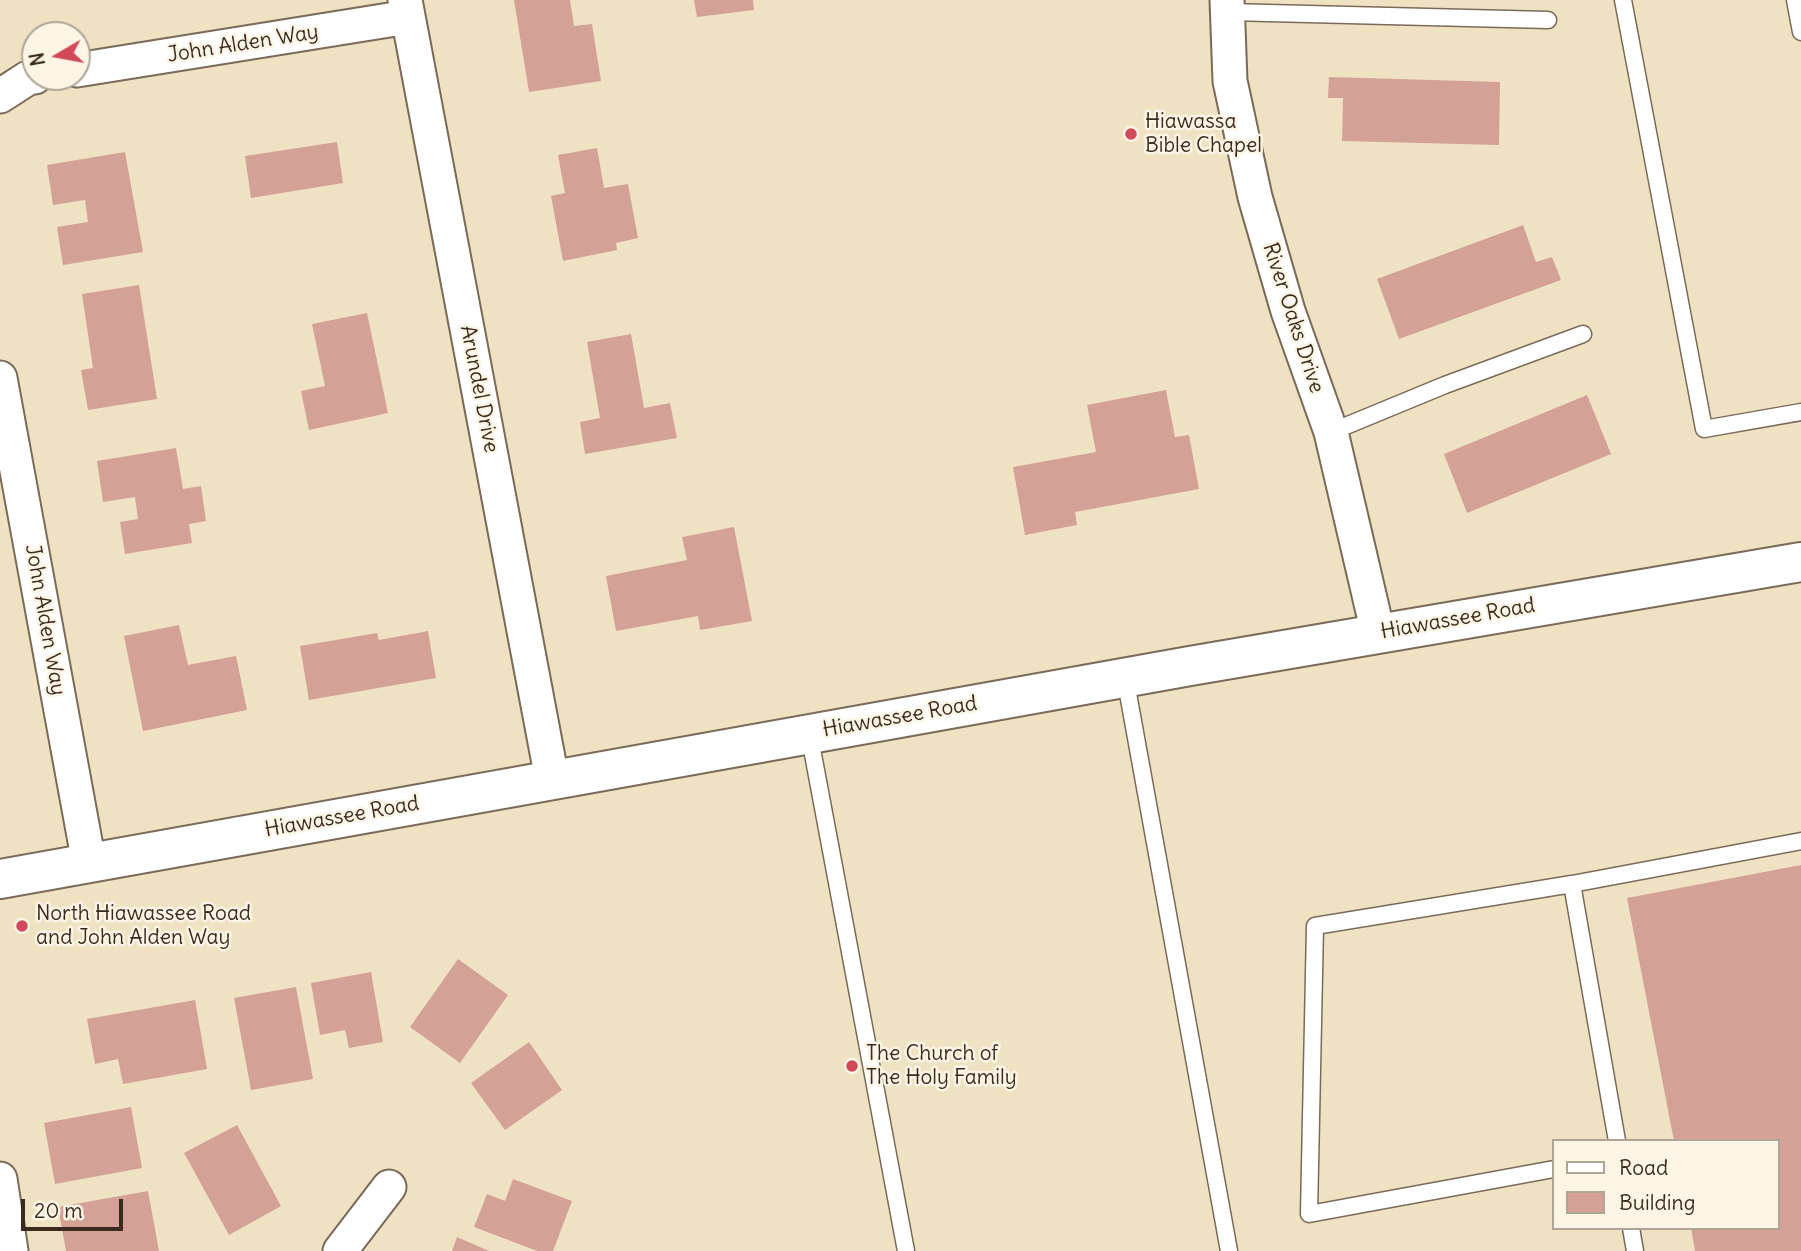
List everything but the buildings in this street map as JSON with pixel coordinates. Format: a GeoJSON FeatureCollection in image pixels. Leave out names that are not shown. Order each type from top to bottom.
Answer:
{"type":"FeatureCollection","features":[{"type":"Feature","properties":{"kind":"main road","name":"Hiawassee Road"},"geometry":{"type":"LineString","coordinates":[[0,879],[1125,677],[1801,562]]}},
{"type":"Feature","properties":{"kind":"street","name":"River Oaks Drive"},"geometry":{"type":"LineString","coordinates":[[1228,6],[1230,81],[1255,197],[1288,311],[1331,432],[1378,633]]}},
{"type":"Feature","properties":{"kind":"street","name":"John Alden Way"},"geometry":{"type":"LineString","coordinates":[[91,67],[406,9]]}},
{"type":"Feature","properties":{"kind":"street","name":"Arundel Drive"},"geometry":{"type":"LineString","coordinates":[[406,9],[552,779]]}},
{"type":"Feature","properties":{"kind":"street"},"geometry":{"type":"LineString","coordinates":[[0,96],[21,82]]}},
{"type":"Feature","properties":{"kind":"street","name":"John Alden Way"},"geometry":{"type":"LineString","coordinates":[[0,378],[89,863]]}},
{"type":"Feature","properties":{"kind":"street"},"geometry":{"type":"LineString","coordinates":[[0,1179],[11,1251]]}},
{"type":"Feature","properties":{"kind":"street"},"geometry":{"type":"LineString","coordinates":[[340,1251],[390,1187]]}},
{"type":"Feature","properties":{"kind":"lane"},"geometry":{"type":"LineString","coordinates":[[1623,0],[1704,429],[1801,412]]}},
{"type":"Feature","properties":{"kind":"lane"},"geometry":{"type":"LineString","coordinates":[[1795,0],[1801,32]]}},
{"type":"Feature","properties":{"kind":"lane"},"geometry":{"type":"LineString","coordinates":[[1228,6],[1548,20]]}},
{"type":"Feature","properties":{"kind":"lane"},"geometry":{"type":"LineString","coordinates":[[1331,432],[1445,385],[1583,334]]}},
{"type":"Feature","properties":{"kind":"lane"},"geometry":{"type":"LineString","coordinates":[[1125,677],[1229,1251]]}},
{"type":"Feature","properties":{"kind":"lane"},"geometry":{"type":"LineString","coordinates":[[809,733],[906,1251]]}},
{"type":"Feature","properties":{"kind":"lane"},"geometry":{"type":"LineString","coordinates":[[1552,1169],[1309,1214],[1315,926],[1572,884],[1801,841]]}},
{"type":"Feature","properties":{"kind":"lane"},"geometry":{"type":"LineString","coordinates":[[1572,884],[1617,1139]]}},
{"type":"Feature","properties":{"kind":"lane"},"geometry":{"type":"LineString","coordinates":[[1632,1230],[1635,1251]]}},
{"type":"Feature","properties":{"kind":"place","name":"Hiawassa Bible Chapel"},"geometry":{"type":"Point","coordinates":[1131,134]}},
{"type":"Feature","properties":{"kind":"place","name":"North Hiawassee Road and John Alden Way"},"geometry":{"type":"Point","coordinates":[22,926]}},
{"type":"Feature","properties":{"kind":"place","name":"The Church of The Holy Family"},"geometry":{"type":"Point","coordinates":[852,1066]}}]}
